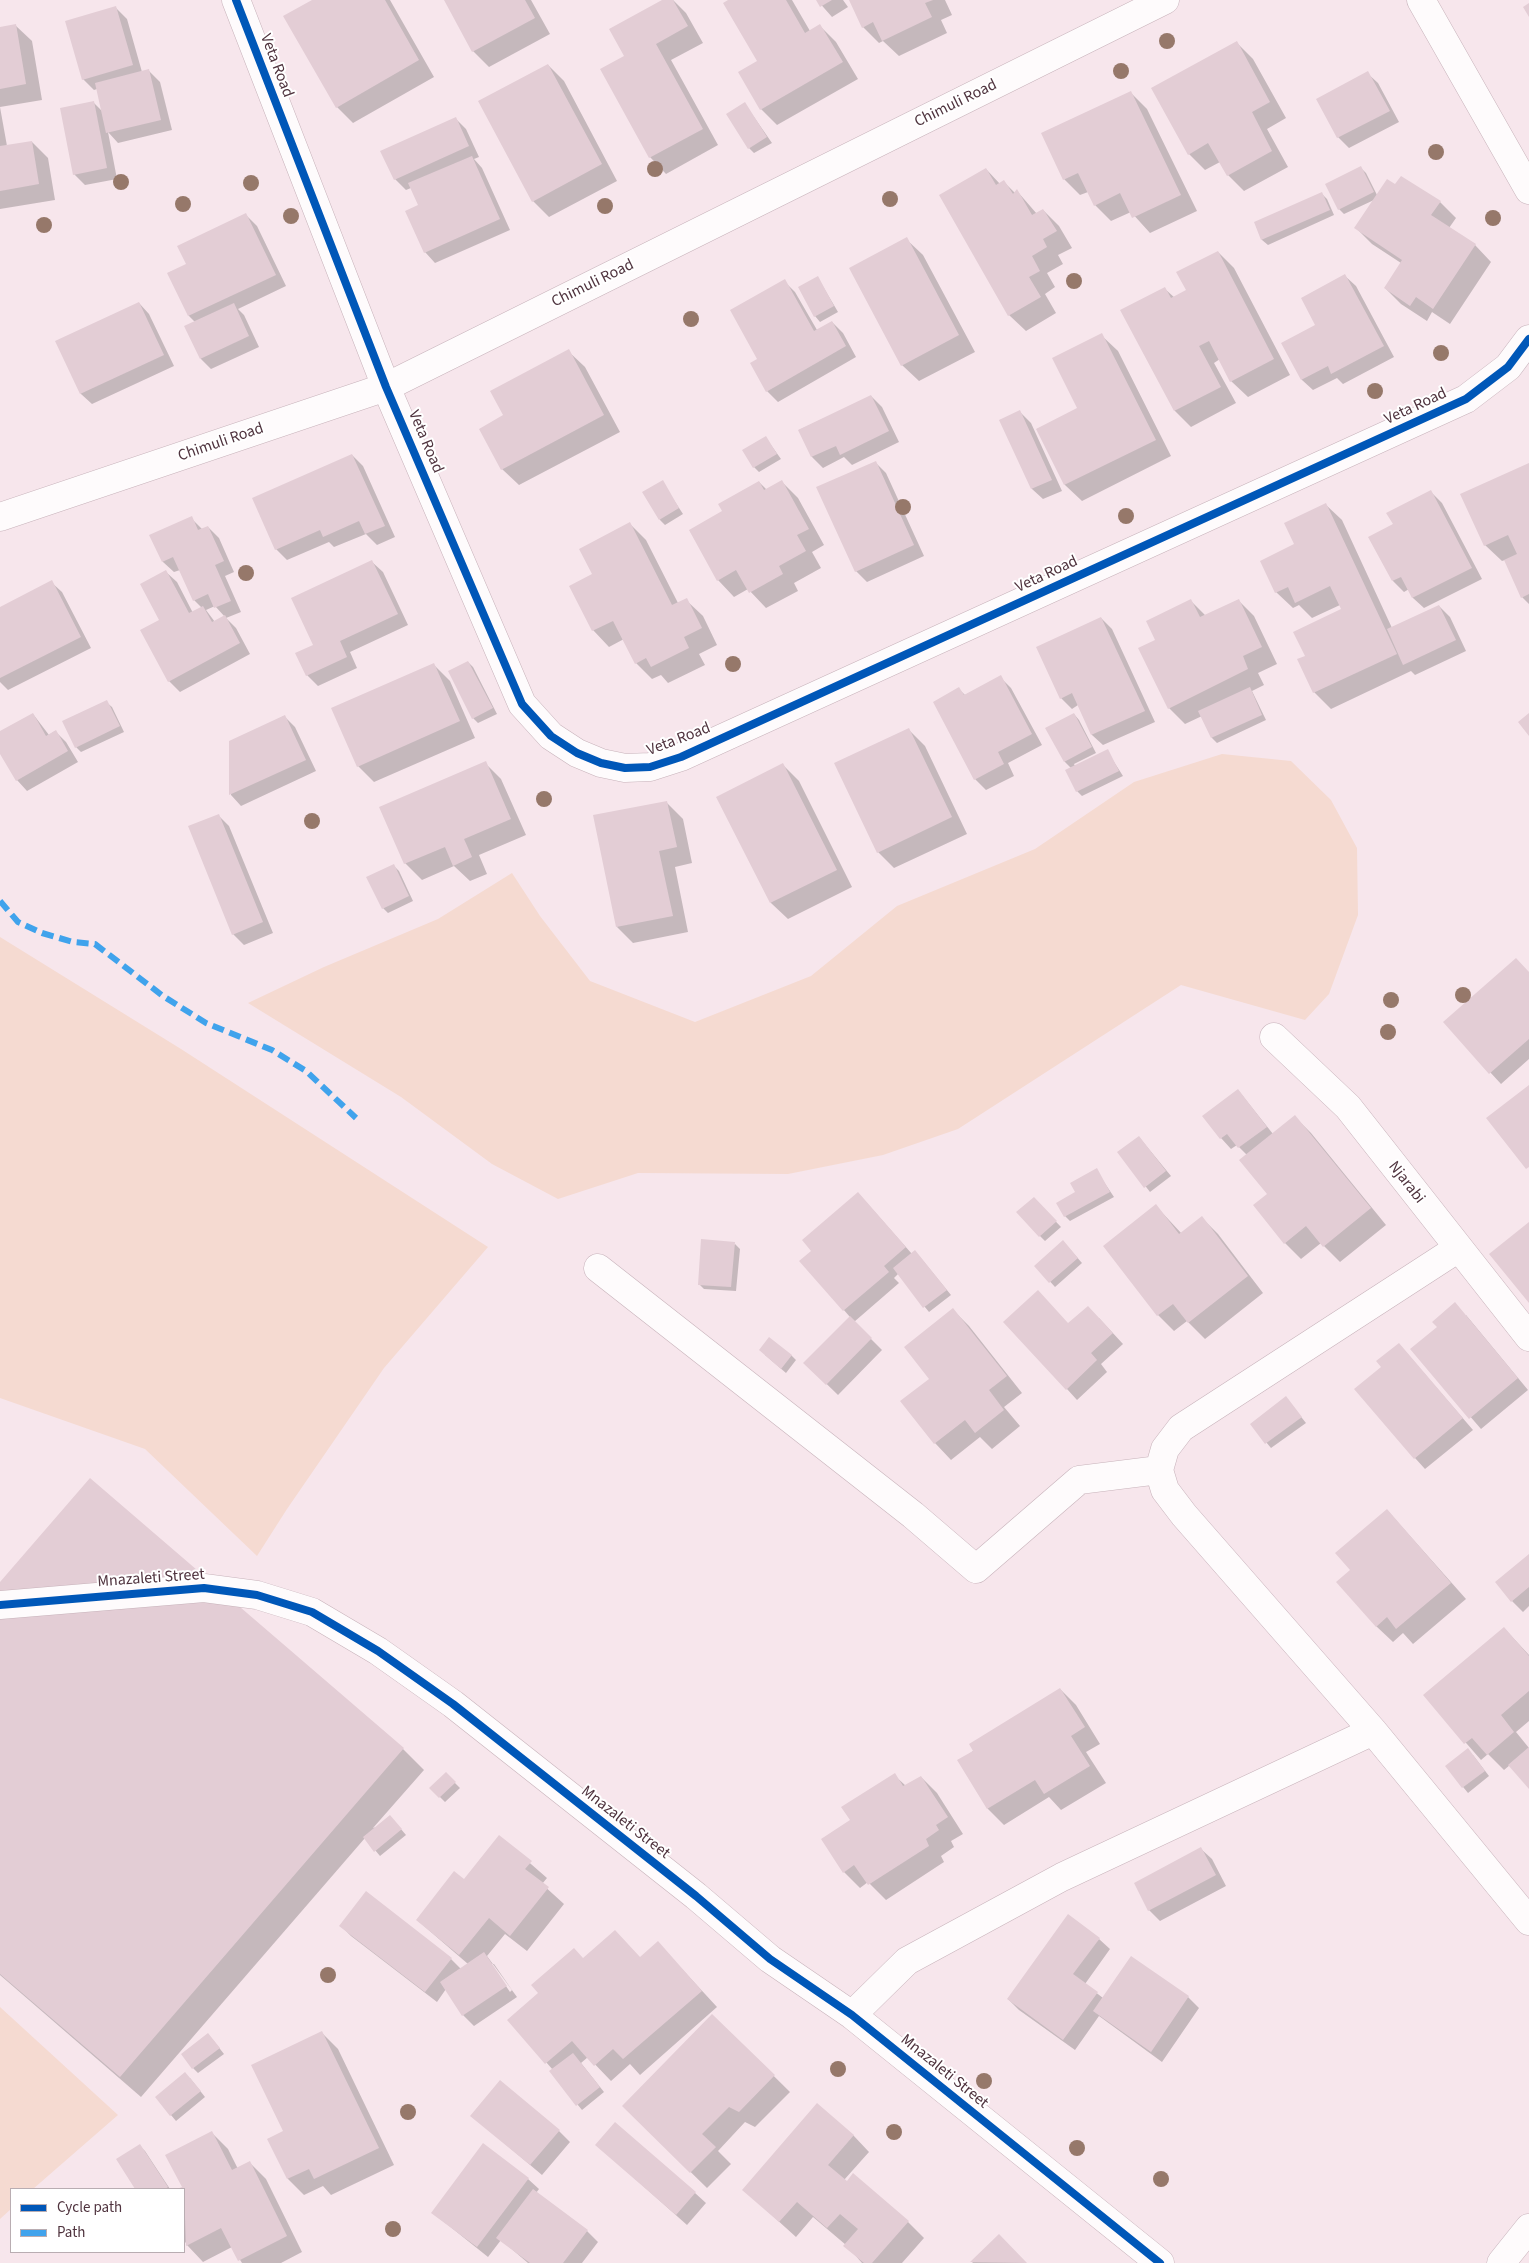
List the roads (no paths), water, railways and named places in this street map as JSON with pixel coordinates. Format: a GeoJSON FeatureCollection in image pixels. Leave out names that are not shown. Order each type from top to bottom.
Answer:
{"type":"FeatureCollection","features":[{"type":"Feature","properties":{"kind":"street","name":"Veta Road"},"geometry":{"type":"LineString","coordinates":[[236,0],[386,387],[522,704],[551,736],[577,753],[601,763],[633,768],[650,767],[681,757],[1466,399],[1508,368],[1529,339]]}},
{"type":"Feature","properties":{"kind":"street","name":"Chimuli Road"},"geometry":{"type":"LineString","coordinates":[[0,517],[386,387],[1165,0]]}},
{"type":"Feature","properties":{"kind":"street"},"geometry":{"type":"LineString","coordinates":[[1421,0],[1529,190]]}},
{"type":"Feature","properties":{"kind":"street","name":"Njarabi"},"geometry":{"type":"LineString","coordinates":[[1274,1037],[1348,1108],[1457,1249],[1529,1337]]}},
{"type":"Feature","properties":{"kind":"street"},"geometry":{"type":"LineString","coordinates":[[1457,1249],[1180,1428],[1165,1449],[1159,1470],[1165,1490],[1184,1515],[1373,1731],[1529,1921]]}},
{"type":"Feature","properties":{"kind":"street"},"geometry":{"type":"LineString","coordinates":[[598,1268],[913,1515],[976,1569],[1080,1480],[1159,1470]]}},
{"type":"Feature","properties":{"kind":"street","name":"Mnazaleti Street"},"geometry":{"type":"LineString","coordinates":[[0,1605],[204,1588],[257,1596],[312,1612],[378,1651],[453,1704],[696,1896],[770,1959],[852,2015],[1160,2263]]}},
{"type":"Feature","properties":{"kind":"street"},"geometry":{"type":"LineString","coordinates":[[852,2015],[884,1982],[916,1956],[1062,1877],[1373,1731]]}},
{"type":"Feature","properties":{"kind":"street"},"geometry":{"type":"LineString","coordinates":[[1501,2263],[1529,2228]]}}]}
